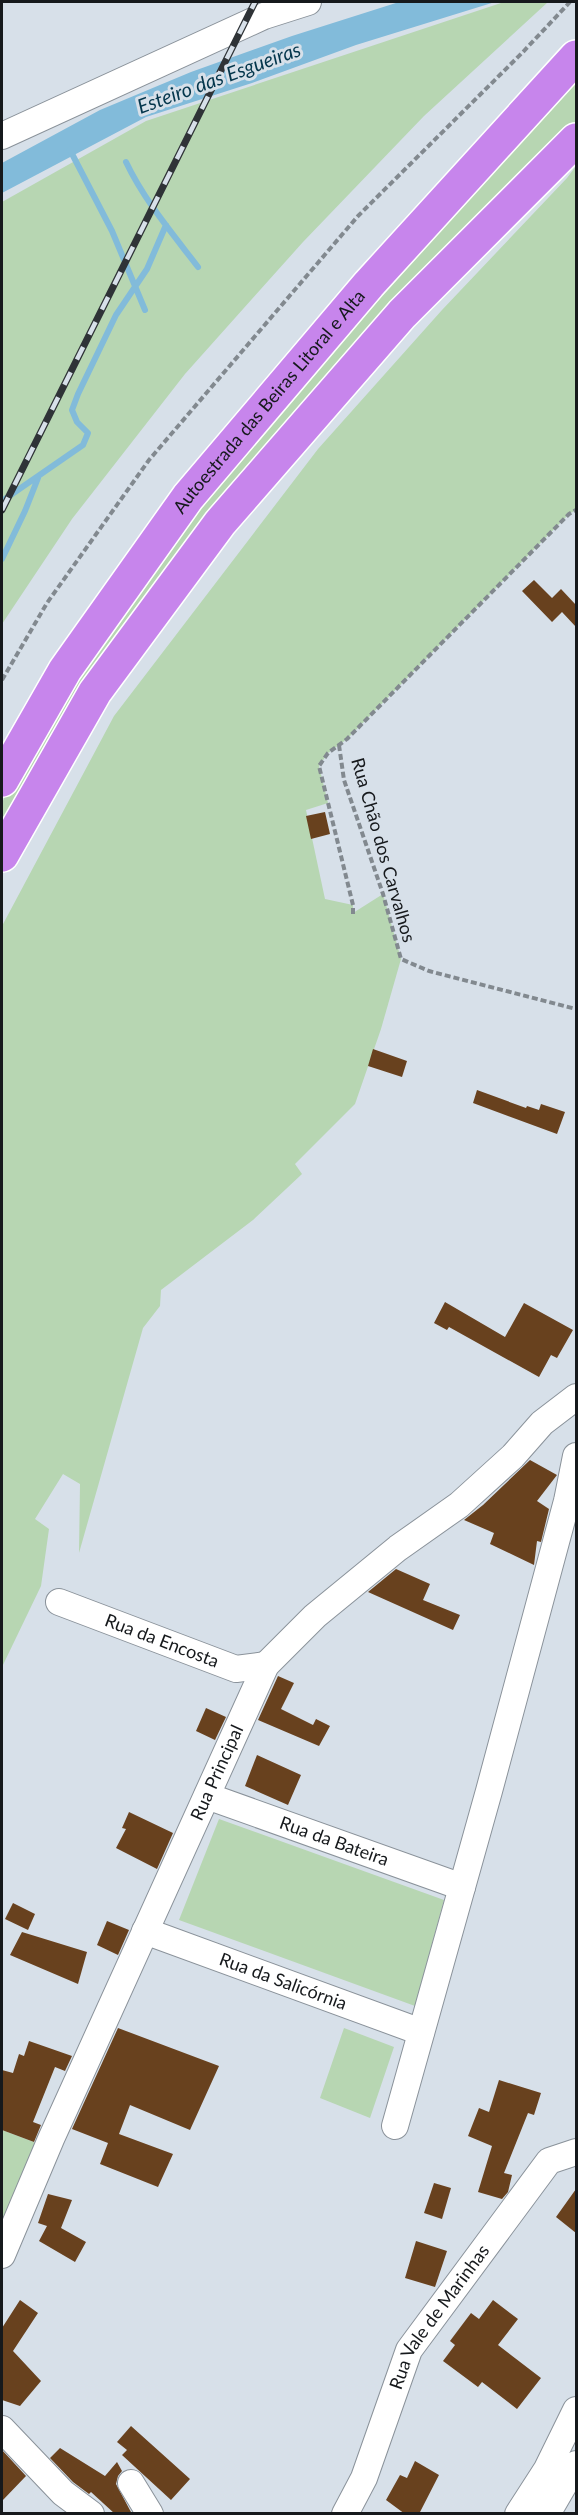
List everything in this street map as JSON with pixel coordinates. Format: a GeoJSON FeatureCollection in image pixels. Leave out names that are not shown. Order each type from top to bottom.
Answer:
{"type":"FeatureCollection","features":[{"type":"Feature","properties":{"kind":"highway","name":"Autoestrada das Beiras Litoral e Alta"},"geometry":{"type":"LineString","coordinates":[[2,780],[65,670],[188,497],[369,284],[576,57]]}},
{"type":"Feature","properties":{"kind":"highway"},"geometry":{"type":"LineString","coordinates":[[2,855],[95,692],[220,523],[402,314],[576,140]]}},
{"type":"Feature","properties":{"kind":"street"},"geometry":{"type":"LineString","coordinates":[[2,136],[264,9],[307,2]]}},
{"type":"Feature","properties":{"kind":"street","name":"Rua Principal"},"geometry":{"type":"LineString","coordinates":[[2,2256],[51,2139],[266,1665],[315,1616],[398,1548],[459,1505],[513,1456],[542,1423],[576,1397]]}},
{"type":"Feature","properties":{"kind":"street"},"geometry":{"type":"LineString","coordinates":[[394,2126],[567,1501],[576,1456]]}},
{"type":"Feature","properties":{"kind":"street","name":"Rua da Encosta"},"geometry":{"type":"LineString","coordinates":[[59,1602],[236,1669],[266,1665]]}},
{"type":"Feature","properties":{"kind":"street","name":"Rua da Bateira"},"geometry":{"type":"LineString","coordinates":[[207,1796],[462,1887]]}},
{"type":"Feature","properties":{"kind":"street","name":"Rua da Salicórnia"},"geometry":{"type":"LineString","coordinates":[[146,1931],[421,2032]]}},
{"type":"Feature","properties":{"kind":"street","name":"Rua Vale de Marinhas"},"geometry":{"type":"LineString","coordinates":[[345,2514],[364,2478],[409,2350],[549,2161],[576,2152]]}},
{"type":"Feature","properties":{"kind":"street"},"geometry":{"type":"LineString","coordinates":[[518,2514],[547,2469],[576,2410]]}},
{"type":"Feature","properties":{"kind":"street"},"geometry":{"type":"LineString","coordinates":[[2,2429],[63,2493],[91,2514]]}},
{"type":"Feature","properties":{"kind":"street"},"geometry":{"type":"LineString","coordinates":[[547,2514],[576,2464]]}},
{"type":"Feature","properties":{"kind":"street"},"geometry":{"type":"LineString","coordinates":[[131,2483],[150,2514]]}},
{"type":"Feature","properties":{"kind":"path"},"geometry":{"type":"LineString","coordinates":[[2,680],[47,603],[149,460],[358,216],[570,2]]}},
{"type":"Feature","properties":{"kind":"path","name":"Rua Chão dos Carvalhos"},"geometry":{"type":"LineString","coordinates":[[353,914],[353,905],[319,766],[327,753],[339,745],[569,514],[576,510]]}},
{"type":"Feature","properties":{"kind":"path","name":"Rua Chão dos Carvalhos"},"geometry":{"type":"LineString","coordinates":[[339,745],[344,780],[383,894],[401,959],[429,971],[576,1009]]}},
{"type":"Feature","properties":{"kind":"green space"},"geometry":{"type":"Polygon","coordinates":[[[504,2],[548,2],[424,116],[303,242],[185,374],[72,519],[2,624],[2,202],[146,121],[504,2]]]}},
{"type":"Feature","properties":{"kind":"green space"},"geometry":{"type":"Polygon","coordinates":[[[576,79],[576,123],[381,317],[2,829],[2,803],[40,738],[111,628],[198,509],[249,445],[356,320],[576,79]]]}},
{"type":"Feature","properties":{"kind":"green space"},"geometry":{"type":"Polygon","coordinates":[[[576,166],[576,510],[569,514],[347,739],[328,753],[319,766],[328,803],[306,810],[325,899],[353,905],[353,913],[383,894],[401,959],[381,1029],[355,1104],[295,1164],[302,1174],[253,1220],[161,1290],[160,1306],[143,1328],[79,1553],[80,1484],[63,1474],[35,1519],[49,1529],[41,1586],[2,1667],[2,926],[114,716],[318,449],[442,310],[576,166]]]}},
{"type":"Feature","properties":{"kind":"green space"},"geometry":{"type":"Polygon","coordinates":[[[219,1819],[444,1900],[415,2006],[179,1920],[219,1819]]]}},
{"type":"Feature","properties":{"kind":"green space"},"geometry":{"type":"Polygon","coordinates":[[[344,2028],[394,2047],[370,2118],[320,2098],[344,2028]]]}},
{"type":"Feature","properties":{"kind":"green space"},"geometry":{"type":"Polygon","coordinates":[[[2,2130],[39,2144],[2,2238],[2,2130]]]}},
{"type":"Feature","properties":{"kind":"water","name":"Esteiro das Esgueiras"},"geometry":{"type":"Polygon","coordinates":[[[399,2],[495,2],[356,45],[252,83],[146,117],[2,193],[2,163],[100,110],[191,72],[292,36],[399,2]]]}},
{"type":"Feature","properties":{"kind":"building"},"geometry":{"type":"Polygon","coordinates":[[[534,580],[552,598],[561,589],[576,605],[576,627],[562,612],[552,622],[522,591],[534,580]]]}},
{"type":"Feature","properties":{"kind":"building"},"geometry":{"type":"Polygon","coordinates":[[[325,812],[330,834],[311,839],[306,816],[325,812]]]}},
{"type":"Feature","properties":{"kind":"building"},"geometry":{"type":"Polygon","coordinates":[[[373,1049],[407,1061],[402,1077],[368,1066],[373,1049]]]}},
{"type":"Feature","properties":{"kind":"building"},"geometry":{"type":"Polygon","coordinates":[[[477,1090],[526,1108],[527,1106],[539,1110],[541,1104],[565,1112],[557,1134],[473,1103],[477,1090]]]}},
{"type":"Feature","properties":{"kind":"building"},"geometry":{"type":"Polygon","coordinates":[[[445,1302],[505,1337],[524,1303],[573,1330],[557,1358],[551,1355],[539,1377],[449,1327],[447,1330],[434,1323],[445,1302]]]}},
{"type":"Feature","properties":{"kind":"building"},"geometry":{"type":"Polygon","coordinates":[[[530,1460],[557,1475],[537,1501],[549,1509],[541,1542],[537,1541],[534,1565],[490,1544],[494,1533],[464,1520],[530,1460]]]}},
{"type":"Feature","properties":{"kind":"building"},"geometry":{"type":"Polygon","coordinates":[[[396,1569],[430,1584],[423,1600],[460,1615],[453,1630],[368,1592],[396,1569]]]}},
{"type":"Feature","properties":{"kind":"building"},"geometry":{"type":"Polygon","coordinates":[[[278,1676],[294,1683],[281,1709],[313,1725],[316,1719],[330,1726],[319,1746],[258,1720],[278,1676]]]}},
{"type":"Feature","properties":{"kind":"building"},"geometry":{"type":"Polygon","coordinates":[[[206,1708],[226,1717],[215,1740],[196,1731],[206,1708]]]}},
{"type":"Feature","properties":{"kind":"building"},"geometry":{"type":"Polygon","coordinates":[[[257,1755],[301,1775],[288,1805],[245,1786],[257,1755]]]}},
{"type":"Feature","properties":{"kind":"building"},"geometry":{"type":"Polygon","coordinates":[[[129,1812],[173,1833],[157,1869],[116,1848],[126,1829],[122,1828],[129,1812]]]}},
{"type":"Feature","properties":{"kind":"building"},"geometry":{"type":"Polygon","coordinates":[[[13,1903],[35,1914],[28,1930],[5,1919],[13,1903]]]}},
{"type":"Feature","properties":{"kind":"building"},"geometry":{"type":"Polygon","coordinates":[[[107,1921],[129,1930],[118,1955],[97,1945],[107,1921]]]}},
{"type":"Feature","properties":{"kind":"building"},"geometry":{"type":"Polygon","coordinates":[[[22,1932],[87,1952],[78,1984],[10,1955],[22,1932]]]}},
{"type":"Feature","properties":{"kind":"building"},"geometry":{"type":"Polygon","coordinates":[[[118,2028],[219,2066],[190,2130],[130,2105],[119,2134],[173,2154],[158,2187],[100,2164],[108,2143],[72,2129],[118,2028]]]}},
{"type":"Feature","properties":{"kind":"building"},"geometry":{"type":"Polygon","coordinates":[[[29,2041],[72,2056],[65,2071],[55,2067],[33,2122],[41,2125],[34,2142],[2,2130],[2,2070],[13,2073],[19,2054],[24,2056],[29,2041]]]}},
{"type":"Feature","properties":{"kind":"building"},"geometry":{"type":"Polygon","coordinates":[[[499,2080],[541,2093],[534,2115],[528,2113],[504,2173],[512,2175],[508,2192],[502,2199],[478,2192],[492,2146],[468,2136],[479,2108],[489,2112],[499,2080]]]}},
{"type":"Feature","properties":{"kind":"building"},"geometry":{"type":"Polygon","coordinates":[[[434,2183],[451,2188],[442,2219],[424,2213],[434,2183]]]}},
{"type":"Feature","properties":{"kind":"building"},"geometry":{"type":"Polygon","coordinates":[[[576,2189],[576,2233],[556,2217],[576,2189]]]}},
{"type":"Feature","properties":{"kind":"building"},"geometry":{"type":"Polygon","coordinates":[[[48,2194],[72,2200],[61,2228],[86,2242],[75,2262],[39,2241],[47,2226],[38,2223],[48,2194]]]}},
{"type":"Feature","properties":{"kind":"building"},"geometry":{"type":"Polygon","coordinates":[[[416,2241],[447,2251],[435,2287],[405,2278],[416,2241]]]}},
{"type":"Feature","properties":{"kind":"building"},"geometry":{"type":"Polygon","coordinates":[[[20,2300],[38,2313],[13,2351],[41,2381],[20,2406],[2,2400],[2,2328],[20,2300]]]}},
{"type":"Feature","properties":{"kind":"building"},"geometry":{"type":"Polygon","coordinates":[[[493,2300],[518,2319],[498,2345],[541,2378],[517,2409],[482,2382],[478,2387],[443,2361],[455,2345],[450,2341],[471,2313],[479,2319],[493,2300]]]}},
{"type":"Feature","properties":{"kind":"building"},"geometry":{"type":"Polygon","coordinates":[[[131,2426],[190,2479],[171,2500],[122,2455],[127,2450],[117,2442],[131,2426]]]}},
{"type":"Feature","properties":{"kind":"building"},"geometry":{"type":"Polygon","coordinates":[[[60,2448],[105,2476],[117,2462],[122,2471],[116,2484],[132,2514],[115,2514],[91,2492],[89,2494],[73,2482],[50,2458],[60,2448]]]}},
{"type":"Feature","properties":{"kind":"building"},"geometry":{"type":"Polygon","coordinates":[[[2,2450],[26,2476],[2,2501],[2,2450]]]}},
{"type":"Feature","properties":{"kind":"building"},"geometry":{"type":"Polygon","coordinates":[[[415,2461],[439,2475],[419,2514],[405,2514],[386,2500],[400,2475],[407,2478],[415,2461]]]}},
{"type":"Feature","properties":{"kind":"waterway"},"geometry":{"type":"LineString","coordinates":[[70,150],[112,231],[145,310]]}},
{"type":"Feature","properties":{"kind":"waterway"},"geometry":{"type":"LineString","coordinates":[[126,162],[150,203],[198,267]]}},
{"type":"Feature","properties":{"kind":"waterway"},"geometry":{"type":"LineString","coordinates":[[2,501],[83,445],[88,433],[77,422],[72,410],[78,394],[116,315],[147,269],[166,225]]}},
{"type":"Feature","properties":{"kind":"waterway"},"geometry":{"type":"LineString","coordinates":[[2,559],[38,478]]}},
{"type":"Feature","properties":{"kind":"railway"},"geometry":{"type":"LineString","coordinates":[[2,510],[255,2]]}}]}
